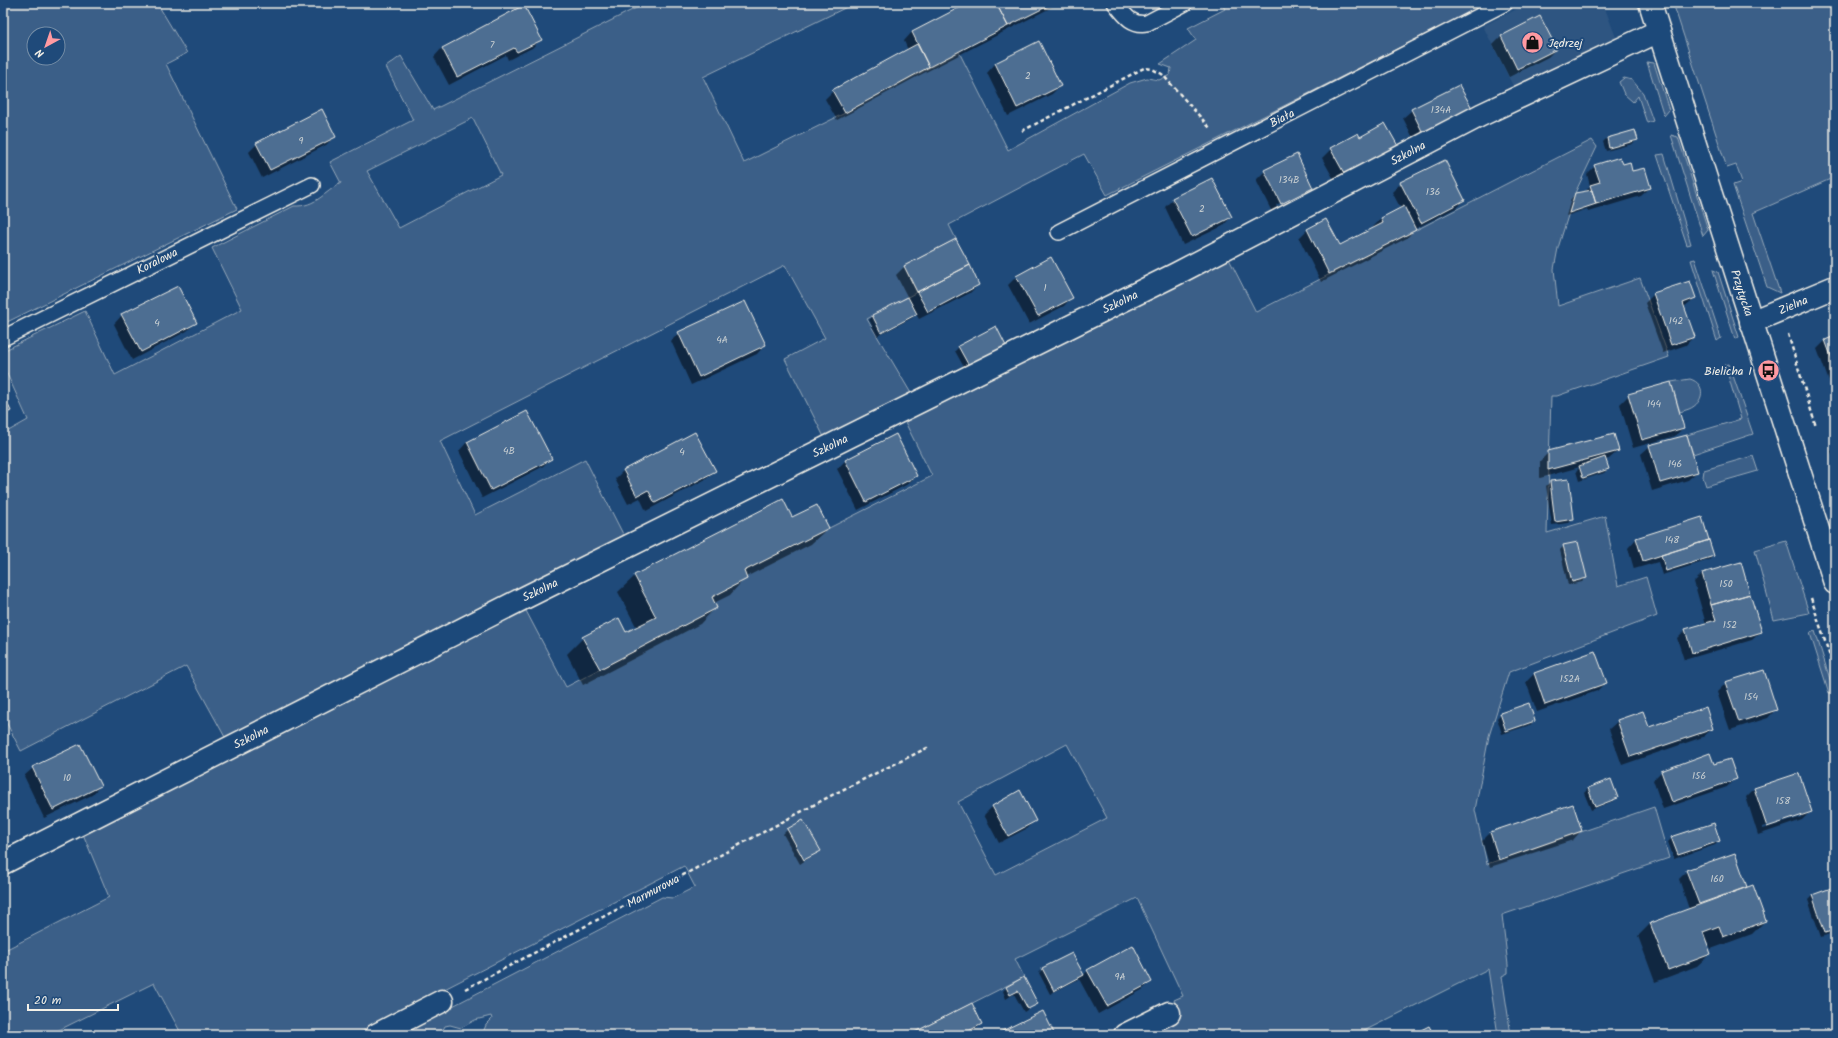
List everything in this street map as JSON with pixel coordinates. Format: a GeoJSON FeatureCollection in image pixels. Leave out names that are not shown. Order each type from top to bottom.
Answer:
{"type":"FeatureCollection","features":[{"type":"Feature","properties":{"kind":"street","name":"Przytycka"},"geometry":{"type":"LineString","coordinates":[[1650,3],[1835,583]]}},
{"type":"Feature","properties":{"kind":"street","name":"Szkolna"},"geometry":{"type":"LineString","coordinates":[[3,863],[526,597],[1176,274],[1481,115],[1658,31]]}},
{"type":"Feature","properties":{"kind":"street","name":"Zielna"},"geometry":{"type":"LineString","coordinates":[[1752,322],[1835,287]]}},
{"type":"Feature","properties":{"kind":"street"},"geometry":{"type":"LineString","coordinates":[[376,1035],[442,1001]]}},
{"type":"Feature","properties":{"kind":"street"},"geometry":{"type":"LineString","coordinates":[[1125,1035],[1169,1012]]}},
{"type":"Feature","properties":{"kind":"lane"},"geometry":{"type":"LineString","coordinates":[[1115,3],[1130,21],[1141,24],[1185,3]]}},
{"type":"Feature","properties":{"kind":"lane","name":"Biała"},"geometry":{"type":"LineString","coordinates":[[1059,232],[1505,3]]}},
{"type":"Feature","properties":{"kind":"lane","name":"Koralowa"},"geometry":{"type":"LineString","coordinates":[[3,338],[312,185]]}},
{"type":"Feature","properties":{"kind":"path"},"geometry":{"type":"LineString","coordinates":[[1022,131],[1144,68],[1162,74],[1226,147]]}},
{"type":"Feature","properties":{"kind":"path","name":"Marmurowa"},"geometry":{"type":"LineString","coordinates":[[442,1001],[690,872],[836,792],[929,746]]}},
{"type":"Feature","properties":{"kind":"shaded area"},"geometry":{"type":"Polygon","coordinates":[[[3,3],[157,3],[187,53],[166,64],[237,209],[3,324],[3,3]]]}},
{"type":"Feature","properties":{"kind":"shaded area"},"geometry":{"type":"Polygon","coordinates":[[[646,3],[855,3],[703,77],[744,163],[845,113],[959,52],[1008,150],[1130,83],[1147,78],[1159,80],[1170,75],[1171,68],[1160,64],[1196,40],[1188,28],[1225,9],[1221,3],[1488,3],[1107,195],[1084,154],[949,225],[956,239],[904,266],[917,292],[867,319],[912,395],[825,439],[785,359],[825,338],[785,265],[440,441],[475,515],[585,459],[625,538],[226,739],[186,666],[21,751],[3,716],[3,434],[28,420],[3,365],[3,351],[85,311],[115,375],[242,309],[212,248],[294,206],[302,206],[314,202],[341,183],[330,162],[413,120],[386,67],[401,56],[433,110],[646,3]],[[473,118],[367,171],[399,228],[501,175],[473,118]]]}},
{"type":"Feature","properties":{"kind":"shaded area"},"geometry":{"type":"Polygon","coordinates":[[[1529,3],[1603,3],[1617,40],[1514,88],[1483,26],[1529,3]]]}},
{"type":"Feature","properties":{"kind":"shaded area"},"geometry":{"type":"Polygon","coordinates":[[[1673,3],[1835,3],[1835,177],[1753,213],[1780,293],[1767,287],[1733,185],[1742,182],[1736,165],[1727,168],[1673,3]]]}},
{"type":"Feature","properties":{"kind":"shaded area"},"geometry":{"type":"Polygon","coordinates":[[[1647,62],[1654,63],[1669,110],[1664,116],[1647,62]]]}},
{"type":"Feature","properties":{"kind":"shaded area"},"geometry":{"type":"Polygon","coordinates":[[[1624,78],[1632,80],[1643,93],[1653,121],[1647,123],[1638,96],[1633,102],[1624,94],[1619,82],[1624,78]]]}},
{"type":"Feature","properties":{"kind":"shaded area"},"geometry":{"type":"Polygon","coordinates":[[[1671,135],[1678,137],[1708,230],[1703,236],[1671,135]]]}},
{"type":"Feature","properties":{"kind":"shaded area"},"geometry":{"type":"Polygon","coordinates":[[[1592,140],[1597,147],[1575,193],[1558,248],[1554,269],[1558,306],[1640,278],[1669,357],[1557,396],[1551,396],[1547,533],[1605,516],[1618,586],[1646,577],[1657,616],[1509,672],[1489,736],[1475,810],[1487,864],[1654,807],[1669,858],[1502,915],[1508,973],[1502,976],[1511,1035],[1498,1035],[1488,969],[1356,1035],[1143,1035],[1181,1015],[1174,1000],[1183,996],[1137,898],[1015,959],[1024,977],[909,1035],[482,1035],[486,1025],[492,1019],[491,1016],[475,1020],[461,1028],[450,1025],[445,1026],[440,1035],[397,1035],[662,897],[673,898],[695,887],[684,866],[355,1035],[182,1035],[154,983],[49,1035],[3,1035],[3,951],[109,897],[83,834],[524,607],[566,687],[717,608],[712,597],[747,579],[744,571],[932,476],[904,420],[1227,255],[1256,312],[1592,140]],[[1067,744],[958,802],[996,875],[1107,818],[1067,744]]]}},
{"type":"Feature","properties":{"kind":"shaded area"},"geometry":{"type":"Polygon","coordinates":[[[1664,154],[1691,244],[1687,245],[1657,155],[1664,154]]]}},
{"type":"Feature","properties":{"kind":"shaded area"},"geometry":{"type":"Polygon","coordinates":[[[1695,259],[1721,338],[1717,341],[1691,260],[1695,259]]]}},
{"type":"Feature","properties":{"kind":"shaded area"},"geometry":{"type":"Polygon","coordinates":[[[1713,270],[1718,272],[1739,337],[1735,339],[1713,270]]]}},
{"type":"Feature","properties":{"kind":"shaded area"},"geometry":{"type":"Polygon","coordinates":[[[1729,364],[1753,434],[1693,454],[1687,435],[1741,419],[1725,365],[1729,364]]]}},
{"type":"Feature","properties":{"kind":"shaded area"},"geometry":{"type":"Polygon","coordinates":[[[1690,379],[1699,385],[1702,394],[1694,406],[1680,412],[1671,382],[1690,379]]]}},
{"type":"Feature","properties":{"kind":"shaded area"},"geometry":{"type":"Polygon","coordinates":[[[1753,456],[1758,471],[1706,486],[1703,477],[1704,470],[1753,456]]]}},
{"type":"Feature","properties":{"kind":"shaded area"},"geometry":{"type":"Polygon","coordinates":[[[1786,541],[1809,613],[1774,620],[1755,550],[1786,541]]]}},
{"type":"Feature","properties":{"kind":"shaded area"},"geometry":{"type":"Polygon","coordinates":[[[1815,631],[1834,692],[1829,693],[1810,633],[1815,631]]]}},
{"type":"Feature","properties":{"kind":"building"},"geometry":{"type":"Polygon","coordinates":[[[968,3],[996,3],[1008,26],[929,67],[912,32],[968,3]]]}},
{"type":"Feature","properties":{"kind":"building"},"geometry":{"type":"Polygon","coordinates":[[[996,3],[1054,3],[1008,26],[996,3]]]}},
{"type":"Feature","properties":{"kind":"building"},"geometry":{"type":"Polygon","coordinates":[[[524,5],[542,40],[517,52],[514,48],[457,77],[442,48],[524,5]]]}},
{"type":"Feature","properties":{"kind":"building"},"geometry":{"type":"Polygon","coordinates":[[[1540,16],[1557,49],[1517,69],[1501,36],[1540,16]]]}},
{"type":"Feature","properties":{"kind":"building"},"geometry":{"type":"Polygon","coordinates":[[[1039,41],[1061,86],[1017,108],[995,63],[1039,41]]]}},
{"type":"Feature","properties":{"kind":"building"},"geometry":{"type":"Polygon","coordinates":[[[917,44],[929,67],[845,113],[832,90],[917,44]]]}},
{"type":"Feature","properties":{"kind":"building"},"geometry":{"type":"Polygon","coordinates":[[[1459,85],[1472,108],[1423,133],[1411,109],[1459,85]]]}},
{"type":"Feature","properties":{"kind":"building"},"geometry":{"type":"Polygon","coordinates":[[[322,109],[336,137],[270,170],[256,143],[322,109]]]}},
{"type":"Feature","properties":{"kind":"building"},"geometry":{"type":"Polygon","coordinates":[[[1385,123],[1398,146],[1345,175],[1330,148],[1358,133],[1360,137],[1385,123]]]}},
{"type":"Feature","properties":{"kind":"building"},"geometry":{"type":"Polygon","coordinates":[[[1635,130],[1638,140],[1609,148],[1607,138],[1635,130]]]}},
{"type":"Feature","properties":{"kind":"building"},"geometry":{"type":"Polygon","coordinates":[[[1297,154],[1313,188],[1281,204],[1264,170],[1297,154]]]}},
{"type":"Feature","properties":{"kind":"building"},"geometry":{"type":"Polygon","coordinates":[[[1620,157],[1623,164],[1630,162],[1632,171],[1645,168],[1651,188],[1596,204],[1590,185],[1600,182],[1594,165],[1620,157]]]}},
{"type":"Feature","properties":{"kind":"building"},"geometry":{"type":"Polygon","coordinates":[[[1445,160],[1465,200],[1421,223],[1400,182],[1445,160]]]}},
{"type":"Feature","properties":{"kind":"building"},"geometry":{"type":"Polygon","coordinates":[[[1212,178],[1232,217],[1192,237],[1172,198],[1212,178]]]}},
{"type":"Feature","properties":{"kind":"building"},"geometry":{"type":"Polygon","coordinates":[[[1592,190],[1596,204],[1569,213],[1575,193],[1592,190]]]}},
{"type":"Feature","properties":{"kind":"building"},"geometry":{"type":"Polygon","coordinates":[[[1404,206],[1416,230],[1329,274],[1307,229],[1326,219],[1340,245],[1383,223],[1381,218],[1404,206]]]}},
{"type":"Feature","properties":{"kind":"building"},"geometry":{"type":"Polygon","coordinates":[[[956,239],[970,265],[917,292],[904,266],[956,239]]]}},
{"type":"Feature","properties":{"kind":"building"},"geometry":{"type":"Polygon","coordinates":[[[1051,257],[1073,298],[1038,316],[1016,276],[1051,257]]]}},
{"type":"Feature","properties":{"kind":"building"},"geometry":{"type":"Polygon","coordinates":[[[970,265],[979,285],[928,312],[917,292],[970,265]]]}},
{"type":"Feature","properties":{"kind":"building"},"geometry":{"type":"Polygon","coordinates":[[[1690,281],[1696,298],[1683,303],[1695,337],[1671,345],[1653,293],[1690,281]]]}},
{"type":"Feature","properties":{"kind":"building"},"geometry":{"type":"Polygon","coordinates":[[[178,286],[197,323],[141,352],[121,314],[178,286]]]}},
{"type":"Feature","properties":{"kind":"building"},"geometry":{"type":"Polygon","coordinates":[[[908,297],[917,314],[881,333],[872,315],[908,297]]]}},
{"type":"Feature","properties":{"kind":"building"},"geometry":{"type":"Polygon","coordinates":[[[745,301],[766,345],[699,377],[678,332],[745,301]]]}},
{"type":"Feature","properties":{"kind":"building"},"geometry":{"type":"Polygon","coordinates":[[[996,326],[1006,346],[969,366],[958,346],[996,326]]]}},
{"type":"Feature","properties":{"kind":"building"},"geometry":{"type":"Polygon","coordinates":[[[1835,336],[1835,367],[1825,340],[1835,336]]]}},
{"type":"Feature","properties":{"kind":"building"},"geometry":{"type":"Polygon","coordinates":[[[1671,382],[1684,428],[1642,440],[1628,394],[1671,382]]]}},
{"type":"Feature","properties":{"kind":"building"},"geometry":{"type":"Polygon","coordinates":[[[3,395],[11,411],[3,415],[3,395]]]}},
{"type":"Feature","properties":{"kind":"building"},"geometry":{"type":"Polygon","coordinates":[[[527,411],[552,459],[491,490],[467,442],[527,411]]]}},
{"type":"Feature","properties":{"kind":"building"},"geometry":{"type":"Polygon","coordinates":[[[695,432],[716,471],[655,503],[648,490],[637,496],[623,470],[695,432]]]}},
{"type":"Feature","properties":{"kind":"building"},"geometry":{"type":"Polygon","coordinates":[[[896,434],[917,476],[866,502],[845,460],[896,434]]]}},
{"type":"Feature","properties":{"kind":"building"},"geometry":{"type":"Polygon","coordinates":[[[1614,434],[1619,451],[1548,470],[1548,451],[1614,434]]]}},
{"type":"Feature","properties":{"kind":"building"},"geometry":{"type":"Polygon","coordinates":[[[1687,435],[1698,472],[1660,483],[1649,445],[1687,435]]]}},
{"type":"Feature","properties":{"kind":"building"},"geometry":{"type":"Polygon","coordinates":[[[1605,457],[1609,469],[1583,478],[1579,466],[1605,457]]]}},
{"type":"Feature","properties":{"kind":"building"},"geometry":{"type":"Polygon","coordinates":[[[1569,479],[1574,519],[1555,522],[1550,481],[1569,479]]]}},
{"type":"Feature","properties":{"kind":"building"},"geometry":{"type":"Polygon","coordinates":[[[783,499],[792,517],[817,505],[829,528],[744,571],[747,579],[712,597],[717,608],[600,669],[582,637],[619,618],[626,632],[656,617],[634,575],[783,499]]]}},
{"type":"Feature","properties":{"kind":"building"},"geometry":{"type":"Polygon","coordinates":[[[1702,517],[1709,540],[1643,561],[1636,538],[1702,517]]]}},
{"type":"Feature","properties":{"kind":"building"},"geometry":{"type":"Polygon","coordinates":[[[1709,540],[1714,556],[1666,571],[1661,555],[1709,540]]]}},
{"type":"Feature","properties":{"kind":"building"},"geometry":{"type":"Polygon","coordinates":[[[1578,542],[1587,578],[1572,582],[1563,545],[1578,542]]]}},
{"type":"Feature","properties":{"kind":"building"},"geometry":{"type":"Polygon","coordinates":[[[1741,562],[1750,594],[1711,605],[1702,573],[1741,562]]]}},
{"type":"Feature","properties":{"kind":"building"},"geometry":{"type":"Polygon","coordinates":[[[1750,594],[1762,632],[1692,653],[1685,629],[1716,620],[1711,605],[1750,594]]]}},
{"type":"Feature","properties":{"kind":"building"},"geometry":{"type":"Polygon","coordinates":[[[1595,651],[1607,683],[1545,705],[1534,673],[1595,651]]]}},
{"type":"Feature","properties":{"kind":"building"},"geometry":{"type":"Polygon","coordinates":[[[1764,670],[1777,710],[1739,722],[1725,682],[1764,670]]]}},
{"type":"Feature","properties":{"kind":"building"},"geometry":{"type":"Polygon","coordinates":[[[1529,703],[1535,721],[1506,731],[1500,713],[1529,703]]]}},
{"type":"Feature","properties":{"kind":"building"},"geometry":{"type":"Polygon","coordinates":[[[1706,707],[1713,729],[1630,757],[1617,720],[1643,711],[1649,727],[1706,707]]]}},
{"type":"Feature","properties":{"kind":"building"},"geometry":{"type":"Polygon","coordinates":[[[80,744],[101,786],[53,810],[32,767],[80,744]]]}},
{"type":"Feature","properties":{"kind":"building"},"geometry":{"type":"Polygon","coordinates":[[[1710,753],[1714,764],[1730,759],[1737,779],[1672,802],[1661,771],[1710,753]]]}},
{"type":"Feature","properties":{"kind":"building"},"geometry":{"type":"Polygon","coordinates":[[[1799,773],[1812,812],[1767,827],[1754,788],[1799,773]]]}},
{"type":"Feature","properties":{"kind":"building"},"geometry":{"type":"Polygon","coordinates":[[[1611,779],[1618,798],[1595,807],[1588,788],[1611,779]]]}},
{"type":"Feature","properties":{"kind":"building"},"geometry":{"type":"Polygon","coordinates":[[[1020,790],[1036,821],[1008,836],[992,806],[1020,790]]]}},
{"type":"Feature","properties":{"kind":"building"},"geometry":{"type":"Polygon","coordinates":[[[1573,804],[1582,831],[1499,860],[1490,832],[1573,804]]]}},
{"type":"Feature","properties":{"kind":"building"},"geometry":{"type":"Polygon","coordinates":[[[803,820],[821,851],[804,860],[787,829],[803,820]]]}},
{"type":"Feature","properties":{"kind":"building"},"geometry":{"type":"Polygon","coordinates":[[[1714,823],[1720,841],[1678,855],[1671,837],[1714,823]]]}},
{"type":"Feature","properties":{"kind":"building"},"geometry":{"type":"Polygon","coordinates":[[[1735,853],[1747,887],[1699,904],[1686,870],[1735,853]]]}},
{"type":"Feature","properties":{"kind":"building"},"geometry":{"type":"Polygon","coordinates":[[[1753,885],[1766,921],[1723,937],[1719,926],[1703,932],[1711,954],[1668,970],[1650,923],[1753,885]]]}},
{"type":"Feature","properties":{"kind":"building"},"geometry":{"type":"Polygon","coordinates":[[[1834,887],[1835,930],[1825,933],[1812,895],[1834,887]]]}},
{"type":"Feature","properties":{"kind":"building"},"geometry":{"type":"Polygon","coordinates":[[[1133,945],[1152,982],[1107,1006],[1087,970],[1133,945]]]}},
{"type":"Feature","properties":{"kind":"building"},"geometry":{"type":"Polygon","coordinates":[[[1072,953],[1084,975],[1054,991],[1042,968],[1072,953]]]}},
{"type":"Feature","properties":{"kind":"building"},"geometry":{"type":"Polygon","coordinates":[[[1024,977],[1038,1004],[1028,1009],[1018,991],[1010,995],[1006,987],[1024,977]]]}},
{"type":"Feature","properties":{"kind":"building"},"geometry":{"type":"Polygon","coordinates":[[[972,1003],[982,1024],[961,1035],[909,1035],[972,1003]]]}},
{"type":"Feature","properties":{"kind":"building"},"geometry":{"type":"Polygon","coordinates":[[[1043,1011],[1055,1035],[999,1035],[998,1033],[1043,1011]]]}},
{"type":"Feature","properties":{"kind":"building"},"geometry":{"type":"Polygon","coordinates":[[[1429,1026],[1434,1035],[1411,1035],[1429,1026]]]}},
{"type":"Feature","properties":{"kind":"place","name":"Jędrzej"},"geometry":{"type":"Point","coordinates":[1533,43]}},
{"type":"Feature","properties":{"kind":"place","name":"Bielicha I"},"geometry":{"type":"Point","coordinates":[1768,371]}}]}
